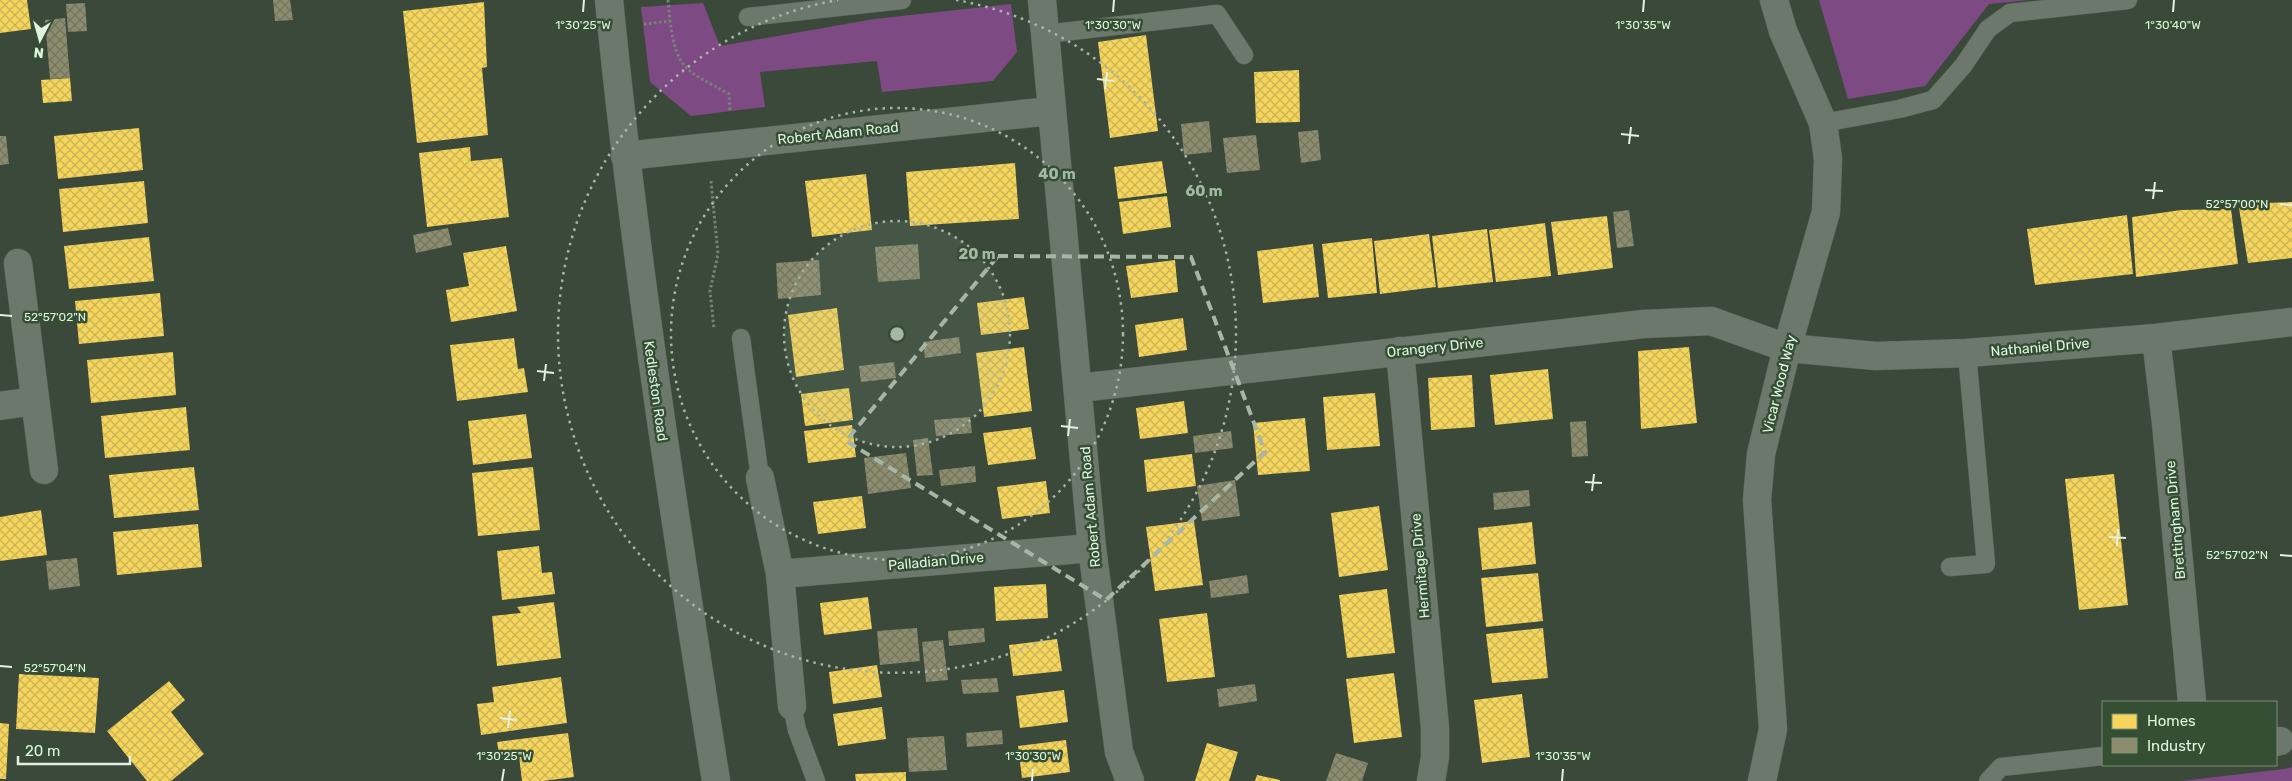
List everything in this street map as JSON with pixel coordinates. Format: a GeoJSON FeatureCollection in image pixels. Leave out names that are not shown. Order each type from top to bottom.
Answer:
{"type":"FeatureCollection","features":[{"type":"Feature","properties":{"kind":"street","name":"Kedleston Road"},"geometry":{"type":"LineString","coordinates":[[609,0],[625,156],[660,424],[716,781]]}},
{"type":"Feature","properties":{"kind":"street","name":"Robert Adam Road"},"geometry":{"type":"LineString","coordinates":[[1042,0],[1051,111],[1079,388],[1092,548],[1119,752],[1130,781]]}},
{"type":"Feature","properties":{"kind":"street","name":"Vicar Wood Way"},"geometry":{"type":"LineString","coordinates":[[1762,781],[1773,729],[1757,500],[1761,454],[1787,348],[1826,212],[1828,159],[1823,123],[1783,31],[1774,0]]}},
{"type":"Feature","properties":{"kind":"street","name":"Robert Adam Road"},"geometry":{"type":"LineString","coordinates":[[625,156],[1051,111]]}},
{"type":"Feature","properties":{"kind":"street"},"geometry":{"type":"LineString","coordinates":[[18,264],[44,470]]}},
{"type":"Feature","properties":{"kind":"street","name":"Orangery Drive"},"geometry":{"type":"LineString","coordinates":[[1079,388],[1644,324],[1711,321],[1787,348]]}},
{"type":"Feature","properties":{"kind":"street","name":"Nathaniel Drive"},"geometry":{"type":"LineString","coordinates":[[1787,348],[1876,356],[1967,353],[2156,338],[2292,322]]}},
{"type":"Feature","properties":{"kind":"street","name":"Brettingham Drive"},"geometry":{"type":"LineString","coordinates":[[2156,338],[2166,423],[2192,701]]}},
{"type":"Feature","properties":{"kind":"street","name":"Hermitage Drive"},"geometry":{"type":"LineString","coordinates":[[1400,351],[1435,728],[1436,757],[1431,781]]}},
{"type":"Feature","properties":{"kind":"street"},"geometry":{"type":"LineString","coordinates":[[0,406],[35,401]]}},
{"type":"Feature","properties":{"kind":"street"},"geometry":{"type":"LineString","coordinates":[[760,478],[780,574],[792,706]]}},
{"type":"Feature","properties":{"kind":"street","name":"Palladian Drive"},"geometry":{"type":"LineString","coordinates":[[780,574],[1092,548]]}},
{"type":"Feature","properties":{"kind":"lane"},"geometry":{"type":"LineString","coordinates":[[748,17],[902,0]]}},
{"type":"Feature","properties":{"kind":"lane"},"geometry":{"type":"LineString","coordinates":[[1823,123],[1899,109],[1933,100],[1963,66],[1988,29],[2010,13],[2128,0]]}},
{"type":"Feature","properties":{"kind":"lane"},"geometry":{"type":"LineString","coordinates":[[1046,34],[1217,14],[1244,55]]}},
{"type":"Feature","properties":{"kind":"lane"},"geometry":{"type":"LineString","coordinates":[[740,338],[760,478]]}},
{"type":"Feature","properties":{"kind":"lane"},"geometry":{"type":"LineString","coordinates":[[1950,567],[1986,564],[1967,353]]}},
{"type":"Feature","properties":{"kind":"lane"},"geometry":{"type":"LineString","coordinates":[[792,706],[797,730],[816,781]]}},
{"type":"Feature","properties":{"kind":"lane"},"geometry":{"type":"LineString","coordinates":[[1988,781],[2001,767],[2102,756]]}},
{"type":"Feature","properties":{"kind":"path"},"geometry":{"type":"LineString","coordinates":[[668,0],[674,48],[686,70],[729,94],[730,114],[705,125],[718,254],[710,291],[715,338]]}},
{"type":"Feature","properties":{"kind":"path"},"geometry":{"type":"LineString","coordinates":[[612,27],[670,20]]}},
{"type":"Feature","properties":{"kind":"highlighted area"},"geometry":{"type":"Polygon","coordinates":[[[998,256],[1191,257],[1265,452],[1106,600],[846,441],[998,256]]]}},
{"type":"Feature","properties":{"kind":"shaded area"},"geometry":{"type":"Polygon","coordinates":[[[1819,0],[2029,0],[1989,4],[1925,86],[1848,99],[1819,0]]]}},
{"type":"Feature","properties":{"kind":"shaded area"},"geometry":{"type":"Polygon","coordinates":[[[703,3],[720,46],[874,19],[1011,4],[1017,52],[993,81],[882,92],[877,61],[760,72],[765,107],[691,116],[650,82],[641,7],[703,3]]]}},
{"type":"Feature","properties":{"kind":"shaded area"},"geometry":{"type":"Polygon","coordinates":[[[2292,767],[2292,781],[2181,781],[2284,769],[2292,767]]]}},
{"type":"Feature","properties":{"kind":"building: Homes"},"geometry":{"type":"Polygon","coordinates":[[[0,0],[27,0],[31,29],[0,33],[0,0]]]}},
{"type":"Feature","properties":{"kind":"building: Homes"},"geometry":{"type":"Polygon","coordinates":[[[484,2],[487,67],[482,68],[488,135],[417,143],[403,11],[484,2]]]}},
{"type":"Feature","properties":{"kind":"building: Homes"},"geometry":{"type":"Polygon","coordinates":[[[1146,35],[1158,131],[1110,138],[1098,42],[1146,35]]]}},
{"type":"Feature","properties":{"kind":"building: Homes"},"geometry":{"type":"Polygon","coordinates":[[[1299,70],[1300,122],[1256,123],[1254,72],[1299,70]]]}},
{"type":"Feature","properties":{"kind":"building: Homes"},"geometry":{"type":"Polygon","coordinates":[[[70,78],[72,101],[43,103],[41,80],[70,78]]]}},
{"type":"Feature","properties":{"kind":"building: Homes"},"geometry":{"type":"Polygon","coordinates":[[[139,128],[143,170],[58,179],[54,136],[139,128]]]}},
{"type":"Feature","properties":{"kind":"building: Homes"},"geometry":{"type":"Polygon","coordinates":[[[470,147],[471,161],[502,158],[509,217],[427,227],[419,153],[470,147]]]}},
{"type":"Feature","properties":{"kind":"building: Homes"},"geometry":{"type":"Polygon","coordinates":[[[1162,161],[1167,193],[1118,199],[1114,167],[1162,161]]]}},
{"type":"Feature","properties":{"kind":"building: Homes"},"geometry":{"type":"Polygon","coordinates":[[[1015,163],[1019,219],[910,226],[906,172],[1015,163]]]}},
{"type":"Feature","properties":{"kind":"building: Homes"},"geometry":{"type":"Polygon","coordinates":[[[866,174],[872,230],[812,237],[805,181],[866,174]]]}},
{"type":"Feature","properties":{"kind":"building: Homes"},"geometry":{"type":"Polygon","coordinates":[[[144,181],[148,223],[63,232],[59,189],[144,181]]]}},
{"type":"Feature","properties":{"kind":"building: Homes"},"geometry":{"type":"Polygon","coordinates":[[[1167,196],[1171,227],[1123,234],[1119,202],[1167,196]]]}},
{"type":"Feature","properties":{"kind":"building: Homes"},"geometry":{"type":"Polygon","coordinates":[[[2292,202],[2292,258],[2248,263],[2239,208],[2264,203],[2292,202]]]}},
{"type":"Feature","properties":{"kind":"building: Homes"},"geometry":{"type":"Polygon","coordinates":[[[2231,209],[2238,264],[2136,277],[2132,217],[2181,210],[2231,209]]]}},
{"type":"Feature","properties":{"kind":"building: Homes"},"geometry":{"type":"Polygon","coordinates":[[[2127,215],[2133,274],[2035,285],[2027,229],[2127,215]]]}},
{"type":"Feature","properties":{"kind":"building: Homes"},"geometry":{"type":"Polygon","coordinates":[[[1607,216],[1613,268],[1558,275],[1551,222],[1607,216]]]}},
{"type":"Feature","properties":{"kind":"building: Homes"},"geometry":{"type":"Polygon","coordinates":[[[1545,223],[1551,276],[1496,282],[1489,230],[1545,223]]]}},
{"type":"Feature","properties":{"kind":"building: Homes"},"geometry":{"type":"Polygon","coordinates":[[[1487,229],[1493,282],[1438,288],[1432,236],[1487,229]]]}},
{"type":"Feature","properties":{"kind":"building: Homes"},"geometry":{"type":"Polygon","coordinates":[[[1429,234],[1436,287],[1380,294],[1374,241],[1429,234]]]}},
{"type":"Feature","properties":{"kind":"building: Homes"},"geometry":{"type":"Polygon","coordinates":[[[149,237],[154,281],[69,289],[64,246],[149,237]]]}},
{"type":"Feature","properties":{"kind":"building: Homes"},"geometry":{"type":"Polygon","coordinates":[[[1372,238],[1377,293],[1328,298],[1322,244],[1372,238]]]}},
{"type":"Feature","properties":{"kind":"building: Homes"},"geometry":{"type":"Polygon","coordinates":[[[1313,244],[1319,297],[1263,303],[1257,251],[1313,244]]]}},
{"type":"Feature","properties":{"kind":"building: Homes"},"geometry":{"type":"Polygon","coordinates":[[[506,246],[517,311],[451,322],[446,290],[469,286],[463,253],[506,246]]]}},
{"type":"Feature","properties":{"kind":"building: Homes"},"geometry":{"type":"Polygon","coordinates":[[[1175,260],[1178,292],[1131,298],[1126,266],[1175,260]]]}},
{"type":"Feature","properties":{"kind":"building: Homes"},"geometry":{"type":"Polygon","coordinates":[[[160,293],[164,336],[79,344],[75,301],[160,293]]]}},
{"type":"Feature","properties":{"kind":"building: Homes"},"geometry":{"type":"Polygon","coordinates":[[[1024,297],[1029,329],[981,335],[977,303],[1024,297]]]}},
{"type":"Feature","properties":{"kind":"building: Homes"},"geometry":{"type":"Polygon","coordinates":[[[837,308],[844,370],[796,377],[788,315],[837,308]]]}},
{"type":"Feature","properties":{"kind":"building: Homes"},"geometry":{"type":"Polygon","coordinates":[[[1183,318],[1187,350],[1139,357],[1135,325],[1183,318]]]}},
{"type":"Feature","properties":{"kind":"building: Homes"},"geometry":{"type":"Polygon","coordinates":[[[514,338],[518,369],[524,368],[528,392],[457,401],[450,345],[514,338]]]}},
{"type":"Feature","properties":{"kind":"building: Homes"},"geometry":{"type":"Polygon","coordinates":[[[1024,347],[1032,411],[984,417],[976,353],[1024,347]]]}},
{"type":"Feature","properties":{"kind":"building: Homes"},"geometry":{"type":"Polygon","coordinates":[[[1689,347],[1697,423],[1641,429],[1638,351],[1689,347]]]}},
{"type":"Feature","properties":{"kind":"building: Homes"},"geometry":{"type":"Polygon","coordinates":[[[173,352],[176,395],[91,403],[87,360],[173,352]]]}},
{"type":"Feature","properties":{"kind":"building: Homes"},"geometry":{"type":"Polygon","coordinates":[[[1548,369],[1553,419],[1495,425],[1490,375],[1548,369]]]}},
{"type":"Feature","properties":{"kind":"building: Homes"},"geometry":{"type":"Polygon","coordinates":[[[1472,375],[1475,427],[1431,430],[1428,378],[1472,375]]]}},
{"type":"Feature","properties":{"kind":"building: Homes"},"geometry":{"type":"Polygon","coordinates":[[[849,388],[853,420],[805,426],[801,394],[849,388]]]}},
{"type":"Feature","properties":{"kind":"building: Homes"},"geometry":{"type":"Polygon","coordinates":[[[1375,393],[1380,446],[1327,450],[1323,397],[1375,393]]]}},
{"type":"Feature","properties":{"kind":"building: Homes"},"geometry":{"type":"Polygon","coordinates":[[[1184,401],[1188,433],[1140,439],[1136,408],[1184,401]]]}},
{"type":"Feature","properties":{"kind":"building: Homes"},"geometry":{"type":"Polygon","coordinates":[[[186,407],[190,450],[105,458],[101,416],[186,407]]]}},
{"type":"Feature","properties":{"kind":"building: Homes"},"geometry":{"type":"Polygon","coordinates":[[[526,414],[532,458],[473,465],[468,421],[526,414]]]}},
{"type":"Feature","properties":{"kind":"building: Homes"},"geometry":{"type":"Polygon","coordinates":[[[1305,418],[1310,471],[1258,475],[1253,423],[1305,418]]]}},
{"type":"Feature","properties":{"kind":"building: Homes"},"geometry":{"type":"Polygon","coordinates":[[[852,425],[856,457],[808,463],[804,431],[852,425]]]}},
{"type":"Feature","properties":{"kind":"building: Homes"},"geometry":{"type":"Polygon","coordinates":[[[1031,427],[1036,459],[988,465],[983,433],[1031,427]]]}},
{"type":"Feature","properties":{"kind":"building: Homes"},"geometry":{"type":"Polygon","coordinates":[[[1192,454],[1196,486],[1147,492],[1144,460],[1192,454]]]}},
{"type":"Feature","properties":{"kind":"building: Homes"},"geometry":{"type":"Polygon","coordinates":[[[194,467],[199,510],[114,518],[109,475],[194,467]]]}},
{"type":"Feature","properties":{"kind":"building: Homes"},"geometry":{"type":"Polygon","coordinates":[[[533,467],[540,530],[478,536],[472,473],[533,467]]]}},
{"type":"Feature","properties":{"kind":"building: Homes"},"geometry":{"type":"Polygon","coordinates":[[[2114,474],[2128,605],[2079,610],[2065,479],[2114,474]]]}},
{"type":"Feature","properties":{"kind":"building: Homes"},"geometry":{"type":"Polygon","coordinates":[[[1046,481],[1050,513],[1002,519],[997,487],[1046,481]]]}},
{"type":"Feature","properties":{"kind":"building: Homes"},"geometry":{"type":"Polygon","coordinates":[[[862,496],[866,528],[818,534],[813,502],[862,496]]]}},
{"type":"Feature","properties":{"kind":"building: Homes"},"geometry":{"type":"Polygon","coordinates":[[[1379,506],[1388,570],[1339,577],[1331,513],[1379,506]]]}},
{"type":"Feature","properties":{"kind":"building: Homes"},"geometry":{"type":"Polygon","coordinates":[[[41,510],[47,555],[0,561],[0,517],[41,510]]]}},
{"type":"Feature","properties":{"kind":"building: Homes"},"geometry":{"type":"Polygon","coordinates":[[[1194,521],[1203,585],[1155,591],[1146,527],[1194,521]]]}},
{"type":"Feature","properties":{"kind":"building: Homes"},"geometry":{"type":"Polygon","coordinates":[[[1532,522],[1536,564],[1482,570],[1478,528],[1532,522]]]}},
{"type":"Feature","properties":{"kind":"building: Homes"},"geometry":{"type":"Polygon","coordinates":[[[198,524],[202,567],[117,575],[113,532],[198,524]]]}},
{"type":"Feature","properties":{"kind":"building: Homes"},"geometry":{"type":"Polygon","coordinates":[[[539,546],[542,573],[552,572],[555,594],[502,600],[497,551],[539,546]]]}},
{"type":"Feature","properties":{"kind":"building: Homes"},"geometry":{"type":"Polygon","coordinates":[[[1538,573],[1543,621],[1486,627],[1481,578],[1538,573]]]}},
{"type":"Feature","properties":{"kind":"building: Homes"},"geometry":{"type":"Polygon","coordinates":[[[1046,584],[1048,618],[996,621],[994,587],[1046,584]]]}},
{"type":"Feature","properties":{"kind":"building: Homes"},"geometry":{"type":"Polygon","coordinates":[[[1387,589],[1395,653],[1347,658],[1339,595],[1387,589]]]}},
{"type":"Feature","properties":{"kind":"building: Homes"},"geometry":{"type":"Polygon","coordinates":[[[868,597],[872,629],[824,635],[820,603],[868,597]]]}},
{"type":"Feature","properties":{"kind":"building: Homes"},"geometry":{"type":"Polygon","coordinates":[[[554,602],[561,658],[497,666],[492,616],[521,613],[517,607],[554,602]]]}},
{"type":"Feature","properties":{"kind":"building: Homes"},"geometry":{"type":"Polygon","coordinates":[[[1207,613],[1215,677],[1167,682],[1159,619],[1207,613]]]}},
{"type":"Feature","properties":{"kind":"building: Homes"},"geometry":{"type":"Polygon","coordinates":[[[1543,628],[1548,678],[1492,683],[1486,634],[1543,628]]]}},
{"type":"Feature","properties":{"kind":"building: Homes"},"geometry":{"type":"Polygon","coordinates":[[[1057,639],[1062,671],[1013,676],[1009,645],[1057,639]]]}},
{"type":"Feature","properties":{"kind":"building: Homes"},"geometry":{"type":"Polygon","coordinates":[[[877,665],[882,697],[833,704],[829,672],[877,665]]]}},
{"type":"Feature","properties":{"kind":"building: Homes"},"geometry":{"type":"Polygon","coordinates":[[[1394,673],[1402,737],[1354,743],[1346,679],[1394,673]]]}},
{"type":"Feature","properties":{"kind":"building: Homes"},"geometry":{"type":"Polygon","coordinates":[[[19,674],[99,678],[95,733],[16,729],[19,674]]]}},
{"type":"Feature","properties":{"kind":"building: Homes"},"geometry":{"type":"Polygon","coordinates":[[[561,677],[567,723],[481,735],[477,704],[494,702],[492,687],[561,677]]]}},
{"type":"Feature","properties":{"kind":"building: Homes"},"geometry":{"type":"Polygon","coordinates":[[[169,681],[185,700],[171,712],[204,754],[171,781],[147,781],[107,731],[169,681]]]}},
{"type":"Feature","properties":{"kind":"building: Homes"},"geometry":{"type":"Polygon","coordinates":[[[1064,690],[1068,722],[1020,728],[1016,696],[1064,690]]]}},
{"type":"Feature","properties":{"kind":"building: Homes"},"geometry":{"type":"Polygon","coordinates":[[[1522,694],[1530,757],[1482,763],[1474,700],[1522,694]]]}},
{"type":"Feature","properties":{"kind":"building: Homes"},"geometry":{"type":"Polygon","coordinates":[[[882,707],[886,739],[838,746],[833,714],[882,707]]]}},
{"type":"Feature","properties":{"kind":"building: Homes"},"geometry":{"type":"Polygon","coordinates":[[[0,723],[9,724],[6,779],[0,779],[0,723]]]}},
{"type":"Feature","properties":{"kind":"building: Homes"},"geometry":{"type":"Polygon","coordinates":[[[568,733],[574,777],[543,781],[522,781],[519,756],[500,759],[497,742],[568,733]]]}},
{"type":"Feature","properties":{"kind":"building: Homes"},"geometry":{"type":"Polygon","coordinates":[[[1066,740],[1070,772],[1022,778],[1018,746],[1066,740]]]}},
{"type":"Feature","properties":{"kind":"building: Homes"},"geometry":{"type":"Polygon","coordinates":[[[1207,743],[1238,752],[1229,781],[1195,781],[1207,743]]]}},
{"type":"Feature","properties":{"kind":"building: Homes"},"geometry":{"type":"Polygon","coordinates":[[[906,772],[906,781],[856,781],[855,774],[906,772]]]}},
{"type":"Feature","properties":{"kind":"building: Homes"},"geometry":{"type":"Polygon","coordinates":[[[1257,775],[1280,780],[1280,781],[1255,781],[1257,775]]]}},
{"type":"Feature","properties":{"kind":"building: Industry"},"geometry":{"type":"Polygon","coordinates":[[[273,0],[290,0],[293,20],[275,21],[273,0]]]}},
{"type":"Feature","properties":{"kind":"building: Industry"},"geometry":{"type":"Polygon","coordinates":[[[85,3],[87,31],[68,32],[66,4],[85,3]]]}},
{"type":"Feature","properties":{"kind":"building: Industry"},"geometry":{"type":"Polygon","coordinates":[[[65,18],[70,78],[50,79],[45,20],[65,18]]]}},
{"type":"Feature","properties":{"kind":"building: Industry"},"geometry":{"type":"Polygon","coordinates":[[[1209,121],[1212,152],[1184,155],[1181,124],[1209,121]]]}},
{"type":"Feature","properties":{"kind":"building: Industry"},"geometry":{"type":"Polygon","coordinates":[[[1318,130],[1321,160],[1301,163],[1298,132],[1318,130]]]}},
{"type":"Feature","properties":{"kind":"building: Industry"},"geometry":{"type":"Polygon","coordinates":[[[1256,135],[1260,170],[1227,173],[1223,138],[1256,135]]]}},
{"type":"Feature","properties":{"kind":"building: Industry"},"geometry":{"type":"Polygon","coordinates":[[[0,136],[6,136],[9,164],[0,165],[0,136]]]}},
{"type":"Feature","properties":{"kind":"building: Industry"},"geometry":{"type":"Polygon","coordinates":[[[1629,210],[1634,246],[1617,248],[1613,212],[1629,210]]]}},
{"type":"Feature","properties":{"kind":"building: Industry"},"geometry":{"type":"Polygon","coordinates":[[[448,228],[452,245],[416,253],[413,235],[448,228]]]}},
{"type":"Feature","properties":{"kind":"building: Industry"},"geometry":{"type":"Polygon","coordinates":[[[918,244],[920,279],[878,282],[875,247],[918,244]]]}},
{"type":"Feature","properties":{"kind":"building: Industry"},"geometry":{"type":"Polygon","coordinates":[[[819,260],[821,295],[778,299],[776,263],[819,260]]]}},
{"type":"Feature","properties":{"kind":"building: Industry"},"geometry":{"type":"Polygon","coordinates":[[[959,337],[961,353],[925,358],[923,342],[959,337]]]}},
{"type":"Feature","properties":{"kind":"building: Industry"},"geometry":{"type":"Polygon","coordinates":[[[894,362],[896,378],[861,382],[859,366],[894,362]]]}},
{"type":"Feature","properties":{"kind":"building: Industry"},"geometry":{"type":"Polygon","coordinates":[[[970,417],[972,433],[936,436],[934,420],[970,417]]]}},
{"type":"Feature","properties":{"kind":"building: Industry"},"geometry":{"type":"Polygon","coordinates":[[[1586,421],[1588,456],[1572,457],[1570,422],[1586,421]]]}},
{"type":"Feature","properties":{"kind":"building: Industry"},"geometry":{"type":"Polygon","coordinates":[[[1231,431],[1233,448],[1195,453],[1193,436],[1231,431]]]}},
{"type":"Feature","properties":{"kind":"building: Industry"},"geometry":{"type":"Polygon","coordinates":[[[928,438],[933,475],[917,476],[913,440],[928,438]]]}},
{"type":"Feature","properties":{"kind":"building: Industry"},"geometry":{"type":"Polygon","coordinates":[[[906,453],[911,488],[868,494],[864,458],[906,453]]]}},
{"type":"Feature","properties":{"kind":"building: Industry"},"geometry":{"type":"Polygon","coordinates":[[[975,466],[976,482],[941,486],[939,470],[975,466]]]}},
{"type":"Feature","properties":{"kind":"building: Industry"},"geometry":{"type":"Polygon","coordinates":[[[1235,480],[1240,516],[1202,521],[1197,486],[1235,480]]]}},
{"type":"Feature","properties":{"kind":"building: Industry"},"geometry":{"type":"Polygon","coordinates":[[[1529,490],[1530,506],[1494,510],[1493,493],[1529,490]]]}},
{"type":"Feature","properties":{"kind":"building: Industry"},"geometry":{"type":"Polygon","coordinates":[[[77,558],[80,586],[49,590],[46,561],[77,558]]]}},
{"type":"Feature","properties":{"kind":"building: Industry"},"geometry":{"type":"Polygon","coordinates":[[[1247,575],[1249,593],[1211,598],[1209,581],[1247,575]]]}},
{"type":"Feature","properties":{"kind":"building: Industry"},"geometry":{"type":"Polygon","coordinates":[[[917,628],[920,661],[880,665],[877,631],[917,628]]]}},
{"type":"Feature","properties":{"kind":"building: Industry"},"geometry":{"type":"Polygon","coordinates":[[[984,628],[985,642],[949,646],[948,631],[984,628]]]}},
{"type":"Feature","properties":{"kind":"building: Industry"},"geometry":{"type":"Polygon","coordinates":[[[943,640],[948,680],[926,682],[922,642],[943,640]]]}},
{"type":"Feature","properties":{"kind":"building: Industry"},"geometry":{"type":"Polygon","coordinates":[[[997,678],[999,692],[963,694],[961,680],[997,678]]]}},
{"type":"Feature","properties":{"kind":"building: Industry"},"geometry":{"type":"Polygon","coordinates":[[[1255,684],[1257,701],[1219,707],[1217,689],[1255,684]]]}},
{"type":"Feature","properties":{"kind":"building: Industry"},"geometry":{"type":"Polygon","coordinates":[[[1002,730],[1003,744],[967,747],[966,733],[1002,730]]]}},
{"type":"Feature","properties":{"kind":"building: Industry"},"geometry":{"type":"Polygon","coordinates":[[[944,736],[947,770],[909,772],[907,738],[944,736]]]}},
{"type":"Feature","properties":{"kind":"building: Industry"},"geometry":{"type":"Polygon","coordinates":[[[1336,753],[1368,763],[1362,781],[1326,781],[1336,753]]]}}]}
